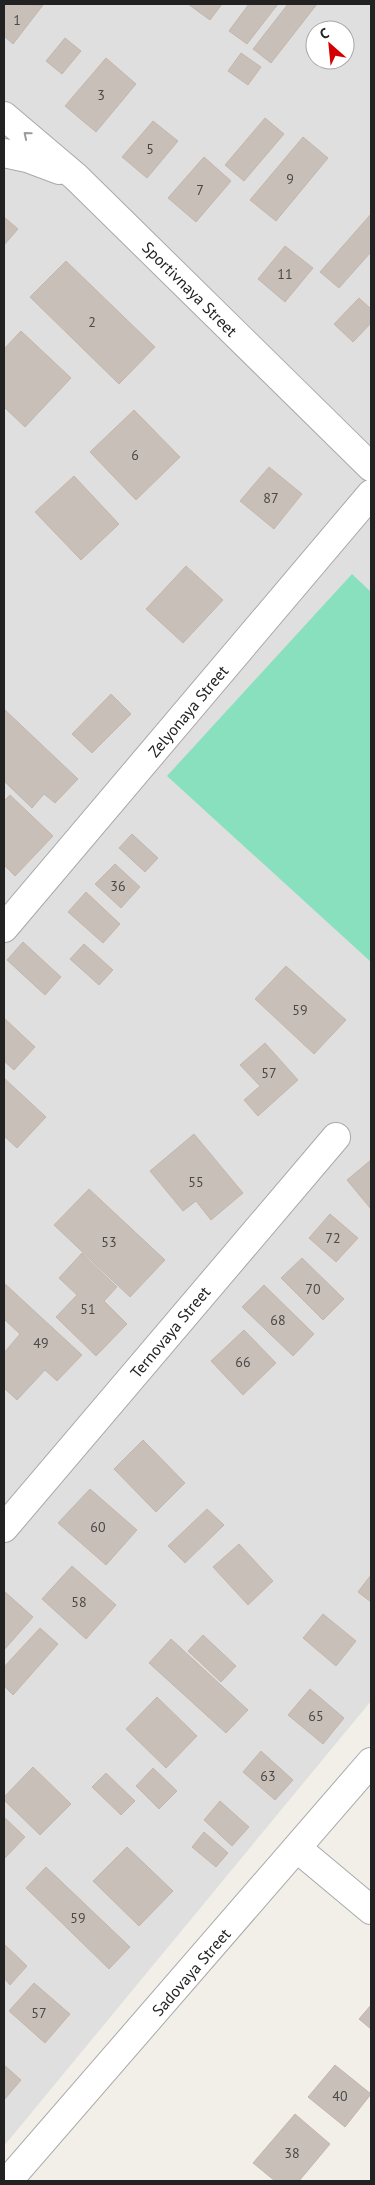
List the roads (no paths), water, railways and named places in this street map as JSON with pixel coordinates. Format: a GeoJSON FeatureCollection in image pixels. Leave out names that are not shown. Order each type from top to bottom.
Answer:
{"type":"FeatureCollection","features":[{"type":"Feature","properties":{"kind":"street","name":"Sportivnaya Street"},"geometry":{"type":"LineString","coordinates":[[4,116],[76,177],[371,467]]}},
{"type":"Feature","properties":{"kind":"street"},"geometry":{"type":"LineString","coordinates":[[4,153],[27,158],[76,177]]}},
{"type":"Feature","properties":{"kind":"street","name":"Zelyonaya Street"},"geometry":{"type":"LineString","coordinates":[[4,928],[371,494]]}},
{"type":"Feature","properties":{"kind":"street","name":"Ternovaya Street"},"geometry":{"type":"LineString","coordinates":[[4,1528],[336,1137]]}},
{"type":"Feature","properties":{"kind":"street","name":"Sadovaya Street"},"geometry":{"type":"LineString","coordinates":[[8,2181],[298,1849],[371,1762]]}},
{"type":"Feature","properties":{"kind":"street"},"geometry":{"type":"LineString","coordinates":[[298,1849],[371,1910]]}}]}
